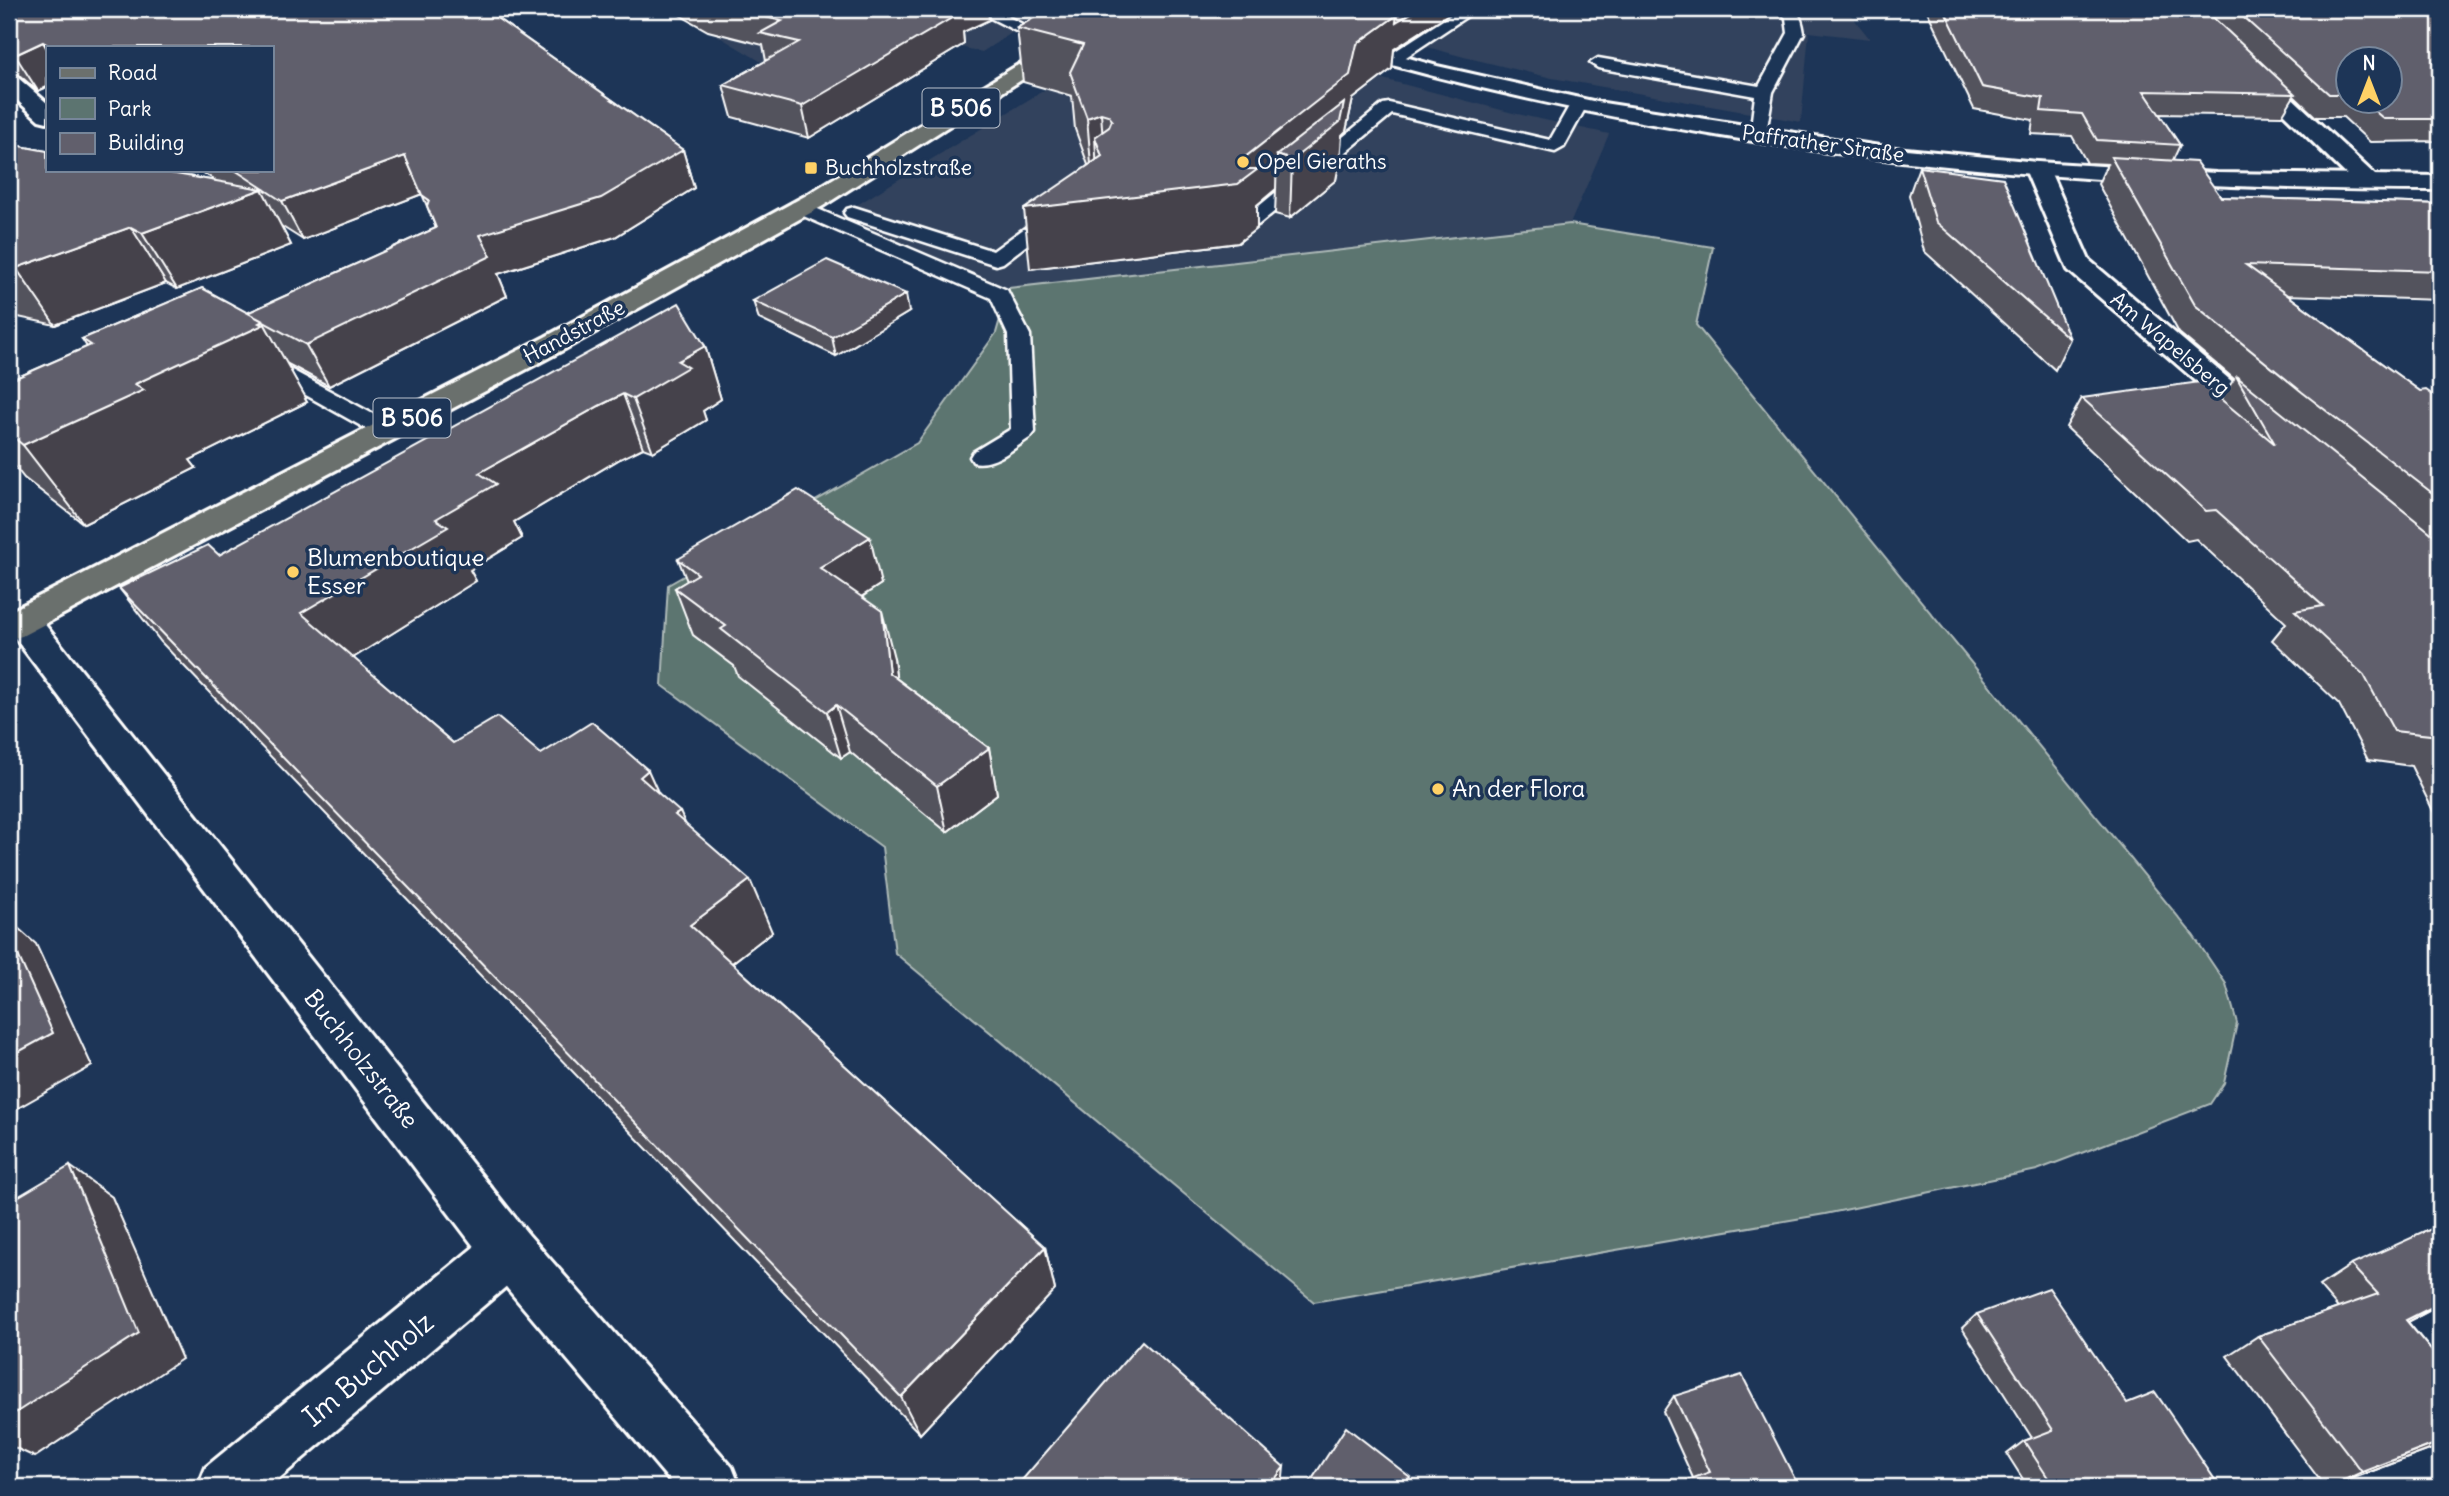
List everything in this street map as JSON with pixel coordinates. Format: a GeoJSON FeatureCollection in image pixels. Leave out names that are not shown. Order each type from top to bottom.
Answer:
{"type":"FeatureCollection","features":[{"type":"Feature","properties":{"kind":"main road","name":"Handstraße"},"geometry":{"type":"LineString","coordinates":[[15,624],[555,343],[806,204],[1123,9]]}},
{"type":"Feature","properties":{"kind":"street"},"geometry":{"type":"LineString","coordinates":[[2186,9],[2367,181]]}},
{"type":"Feature","properties":{"kind":"street","name":"Paffrather Straße"},"geometry":{"type":"LineString","coordinates":[[1317,38],[1578,105],[1886,154],[2037,169],[2216,180],[2440,183]]}},
{"type":"Feature","properties":{"kind":"street"},"geometry":{"type":"LineString","coordinates":[[9,82],[46,114]]}},
{"type":"Feature","properties":{"kind":"street","name":"Am Wapelsberg"},"geometry":{"type":"LineString","coordinates":[[2037,169],[2077,264],[2291,447]]}},
{"type":"Feature","properties":{"kind":"street","name":"Buchholzstraße"},"geometry":{"type":"LineString","coordinates":[[15,624],[509,1251],[712,1487]]}},
{"type":"Feature","properties":{"kind":"street","name":"Im Buchholz"},"geometry":{"type":"LineString","coordinates":[[226,1487],[509,1251]]}},
{"type":"Feature","properties":{"kind":"lane"},"geometry":{"type":"LineString","coordinates":[[981,9],[1060,48]]}},
{"type":"Feature","properties":{"kind":"lane"},"geometry":{"type":"LineString","coordinates":[[1391,59],[1470,9]]}},
{"type":"Feature","properties":{"kind":"lane"},"geometry":{"type":"LineString","coordinates":[[1759,135],[1764,92],[1796,33],[1794,16],[1785,9]]}},
{"type":"Feature","properties":{"kind":"lane"},"geometry":{"type":"LineString","coordinates":[[1598,63],[1764,92]]}},
{"type":"Feature","properties":{"kind":"lane"},"geometry":{"type":"LineString","coordinates":[[1251,221],[1389,108],[1555,147],[1578,105]]}},
{"type":"Feature","properties":{"kind":"lane"},"geometry":{"type":"LineString","coordinates":[[806,204],[996,259],[1072,203]]}},
{"type":"Feature","properties":{"kind":"lane"},"geometry":{"type":"LineString","coordinates":[[806,204],[1000,295],[1019,335],[1023,432],[982,457]]}},
{"type":"Feature","properties":{"kind":"lane"},"geometry":{"type":"LineString","coordinates":[[239,348],[387,431]]}},
{"type":"Feature","properties":{"kind":"shaded area"},"geometry":{"type":"Polygon","coordinates":[[[748,9],[1049,9],[982,52],[843,20],[765,64],[703,27],[748,9]]]}},
{"type":"Feature","properties":{"kind":"shaded area"},"geometry":{"type":"Polygon","coordinates":[[[1287,9],[1846,9],[1870,39],[1809,32],[1801,122],[1552,78],[1287,9]]]}},
{"type":"Feature","properties":{"kind":"shaded area"},"geometry":{"type":"Polygon","coordinates":[[[1103,54],[1372,76],[1513,113],[1609,134],[1570,224],[1009,288],[834,219],[1103,54]]]}},
{"type":"Feature","properties":{"kind":"green space","name":"An der Flora"},"geometry":{"type":"Polygon","coordinates":[[[1570,224],[1713,247],[1696,325],[2193,935],[2226,984],[2237,1023],[2224,1083],[2210,1104],[2037,1170],[1825,1214],[1314,1302],[895,953],[882,847],[662,685],[668,585],[917,443],[996,333],[1009,288],[1570,224]]]}},
{"type":"Feature","properties":{"kind":"building"},"geometry":{"type":"Polygon","coordinates":[[[9,9],[484,9],[683,150],[601,198],[480,235],[491,256],[306,345],[247,313],[436,228],[427,206],[429,200],[422,195],[405,156],[282,201],[238,172],[273,172],[273,46],[49,46],[43,42],[15,55],[9,50],[9,9]]]}},
{"type":"Feature","properties":{"kind":"building"},"geometry":{"type":"Polygon","coordinates":[[[732,9],[944,9],[937,12],[960,13],[802,106],[723,85],[799,42],[760,33],[782,21],[732,9]]]}},
{"type":"Feature","properties":{"kind":"building"},"geometry":{"type":"Polygon","coordinates":[[[1049,9],[1375,9],[1397,15],[1357,44],[1350,75],[1239,162],[1245,169],[1258,169],[1238,184],[1024,209],[1102,156],[1095,137],[1109,127],[1112,120],[1101,113],[1087,118],[1070,72],[1083,45],[1017,28],[1049,9]]]}},
{"type":"Feature","properties":{"kind":"building"},"geometry":{"type":"Polygon","coordinates":[[[1375,9],[1418,9],[1396,22],[1397,15],[1375,9]]]}},
{"type":"Feature","properties":{"kind":"building"},"geometry":{"type":"Polygon","coordinates":[[[1944,9],[2204,9],[2295,94],[2144,91],[2180,145],[2097,140],[2082,114],[2041,111],[2043,98],[1982,87],[1944,9]]]}},
{"type":"Feature","properties":{"kind":"building"},"geometry":{"type":"Polygon","coordinates":[[[2234,9],[2440,9],[2440,119],[2384,119],[2380,116],[2404,116],[2404,46],[2334,46],[2334,94],[2329,94],[2234,9]]]}},
{"type":"Feature","properties":{"kind":"building"},"geometry":{"type":"Polygon","coordinates":[[[1344,103],[1340,122],[1292,160],[1277,155],[1344,103]]]}},
{"type":"Feature","properties":{"kind":"building"},"geometry":{"type":"Polygon","coordinates":[[[9,144],[46,151],[46,172],[164,172],[262,189],[142,233],[131,227],[16,268],[9,267],[9,144]]]}},
{"type":"Feature","properties":{"kind":"building"},"geometry":{"type":"Polygon","coordinates":[[[2111,157],[2196,162],[2221,197],[2440,204],[2440,271],[2246,265],[2420,391],[2426,390],[2440,400],[2440,499],[2195,305],[2111,157]]]}},
{"type":"Feature","properties":{"kind":"building"},"geometry":{"type":"Polygon","coordinates":[[[1919,167],[2003,178],[2070,339],[1936,222],[1919,167]]]}},
{"type":"Feature","properties":{"kind":"building"},"geometry":{"type":"Polygon","coordinates":[[[827,260],[906,294],[832,337],[753,301],[827,260]]]}},
{"type":"Feature","properties":{"kind":"building"},"geometry":{"type":"Polygon","coordinates":[[[202,288],[263,321],[259,323],[263,325],[135,384],[144,390],[23,445],[9,434],[9,381],[91,345],[82,339],[202,288]]]}},
{"type":"Feature","properties":{"kind":"building"},"geometry":{"type":"Polygon","coordinates":[[[679,303],[705,346],[678,361],[688,367],[633,399],[623,394],[599,406],[479,473],[496,484],[436,519],[448,527],[301,613],[453,743],[497,717],[541,754],[592,722],[648,770],[640,777],[680,812],[675,815],[750,880],[690,925],[1045,1247],[901,1397],[119,588],[208,545],[219,555],[679,303]]]}},
{"type":"Feature","properties":{"kind":"building"},"geometry":{"type":"Polygon","coordinates":[[[2236,376],[2440,540],[2440,739],[2439,736],[2394,731],[2364,675],[2295,611],[2323,606],[2216,510],[2206,511],[2082,398],[2200,382],[2275,444],[2236,376]]]}},
{"type":"Feature","properties":{"kind":"building"},"geometry":{"type":"Polygon","coordinates":[[[798,490],[870,537],[820,568],[882,611],[889,673],[989,748],[937,786],[836,705],[827,712],[721,629],[726,626],[675,588],[698,574],[678,559],[798,490]]]}},
{"type":"Feature","properties":{"kind":"building"},"geometry":{"type":"Polygon","coordinates":[[[9,935],[53,1033],[9,1057],[9,935]]]}},
{"type":"Feature","properties":{"kind":"building"},"geometry":{"type":"Polygon","coordinates":[[[70,1166],[139,1333],[9,1417],[9,1202],[70,1166]]]}},
{"type":"Feature","properties":{"kind":"building"},"geometry":{"type":"Polygon","coordinates":[[[2440,1225],[2440,1303],[2406,1320],[2440,1361],[2440,1442],[2362,1472],[2258,1336],[2378,1294],[2351,1265],[2440,1225]]]}},
{"type":"Feature","properties":{"kind":"building"},"geometry":{"type":"Polygon","coordinates":[[[2049,1288],[2127,1403],[2155,1392],[2220,1487],[2054,1487],[2024,1441],[2053,1430],[1977,1314],[2049,1288]]]}},
{"type":"Feature","properties":{"kind":"building"},"geometry":{"type":"Polygon","coordinates":[[[1142,1341],[1284,1467],[1269,1487],[1016,1487],[1142,1341]]]}},
{"type":"Feature","properties":{"kind":"building"},"geometry":{"type":"Polygon","coordinates":[[[1742,1375],[1799,1487],[1669,1487],[1710,1472],[1674,1396],[1742,1375]]]}},
{"type":"Feature","properties":{"kind":"building"},"geometry":{"type":"Polygon","coordinates":[[[1346,1427],[1410,1477],[1404,1487],[1307,1487],[1346,1427]]]}},
{"type":"Feature","properties":{"kind":"place","name":"Opel Gieraths"},"geometry":{"type":"Point","coordinates":[1243,162]}},
{"type":"Feature","properties":{"kind":"place","name":"Buchholzstraße"},"geometry":{"type":"Point","coordinates":[811,168]}},
{"type":"Feature","properties":{"kind":"place","name":"Blumenboutique Esser"},"geometry":{"type":"Point","coordinates":[293,572]}},
{"type":"Feature","properties":{"kind":"place","name":"An der Flora"},"geometry":{"type":"Point","coordinates":[1438,789]}}]}
